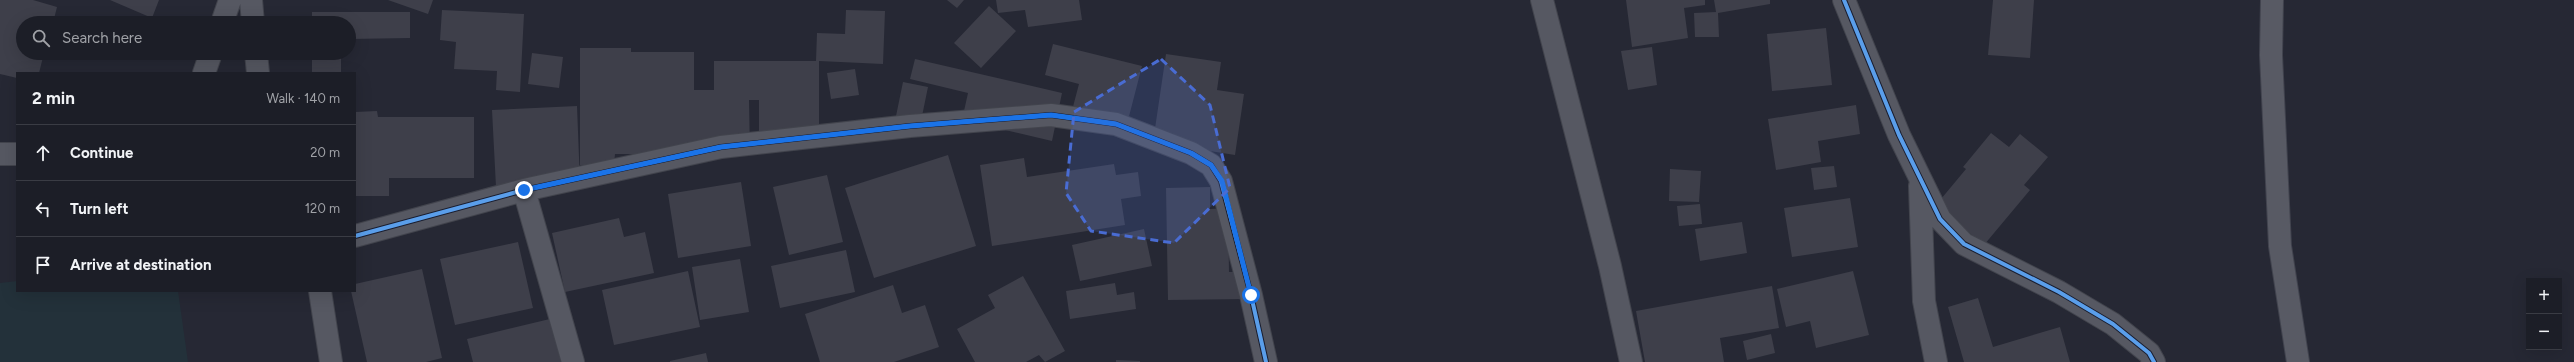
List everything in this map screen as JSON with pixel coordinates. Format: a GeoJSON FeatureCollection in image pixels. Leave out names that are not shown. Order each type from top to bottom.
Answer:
{"type":"FeatureCollection","features":[{"type":"Feature","properties":{"kind":"main road"},"geometry":{"type":"LineString","coordinates":[[2272,0],[2271,55],[2280,246],[2298,362]]}},
{"type":"Feature","properties":{"kind":"street"},"geometry":{"type":"LineString","coordinates":[[224,16],[230,0]]}},
{"type":"Feature","properties":{"kind":"street"},"geometry":{"type":"LineString","coordinates":[[251,0],[252,16]]}},
{"type":"Feature","properties":{"kind":"street"},"geometry":{"type":"LineString","coordinates":[[1542,0],[1610,266],[1631,362]]}},
{"type":"Feature","properties":{"kind":"street"},"geometry":{"type":"LineString","coordinates":[[1844,0],[1899,134],[1940,219],[1964,244],[2058,292],[2113,324],[2149,354],[2154,362]]}},
{"type":"Feature","properties":{"kind":"street"},"geometry":{"type":"LineString","coordinates":[[204,72],[209,60]]}},
{"type":"Feature","properties":{"kind":"street"},"geometry":{"type":"LineString","coordinates":[[257,60],[258,72]]}},
{"type":"Feature","properties":{"kind":"street"},"geometry":{"type":"LineString","coordinates":[[356,236],[524,190],[721,147],[902,127],[1051,115],[1116,124],[1191,153],[1211,165],[1222,181],[1251,295],[1266,362]]}},
{"type":"Feature","properties":{"kind":"street"},"geometry":{"type":"LineString","coordinates":[[0,154],[16,154]]}},
{"type":"Feature","properties":{"kind":"street"},"geometry":{"type":"LineString","coordinates":[[1920,177],[1924,301],[1936,362]]}},
{"type":"Feature","properties":{"kind":"street"},"geometry":{"type":"LineString","coordinates":[[524,190],[572,362]]}},
{"type":"Feature","properties":{"kind":"street"},"geometry":{"type":"LineString","coordinates":[[320,292],[330,362]]}},
{"type":"Feature","properties":{"kind":"highlighted area"},"geometry":{"type":"Polygon","coordinates":[[[1161,59],[1210,105],[1230,188],[1174,243],[1091,231],[1066,193],[1074,112],[1161,59]]]}},
{"type":"Feature","properties":{"kind":"shaded area"},"geometry":{"type":"Polygon","coordinates":[[[16,281],[16,292],[178,292],[188,362],[0,362],[0,283],[16,281]]]}},
{"type":"Feature","properties":{"kind":"building"},"geometry":{"type":"Polygon","coordinates":[[[0,0],[33,0],[57,7],[55,16],[16,16],[16,60],[42,60],[39,72],[16,72],[16,78],[0,74],[0,0]]]}},
{"type":"Feature","properties":{"kind":"building"},"geometry":{"type":"Polygon","coordinates":[[[110,0],[159,0],[153,16],[147,16],[110,0]]]}},
{"type":"Feature","properties":{"kind":"building"},"geometry":{"type":"Polygon","coordinates":[[[388,0],[433,0],[428,14],[388,0]]]}},
{"type":"Feature","properties":{"kind":"building"},"geometry":{"type":"Polygon","coordinates":[[[947,0],[964,0],[957,8],[947,0]]]}},
{"type":"Feature","properties":{"kind":"building"},"geometry":{"type":"Polygon","coordinates":[[[996,0],[1079,0],[1082,20],[1028,27],[1025,10],[998,13],[996,0]]]}},
{"type":"Feature","properties":{"kind":"building"},"geometry":{"type":"Polygon","coordinates":[[[1626,0],[1705,0],[1705,5],[1684,8],[1688,38],[1632,47],[1626,0]]]}},
{"type":"Feature","properties":{"kind":"building"},"geometry":{"type":"Polygon","coordinates":[[[1714,0],[1770,0],[1770,4],[1718,13],[1719,37],[1695,37],[1694,13],[1716,12],[1714,0]]]}},
{"type":"Feature","properties":{"kind":"building"},"geometry":{"type":"Polygon","coordinates":[[[1993,0],[2034,0],[2030,58],[1988,55],[1993,0]]]}},
{"type":"Feature","properties":{"kind":"building"},"geometry":{"type":"Polygon","coordinates":[[[989,6],[1016,31],[981,68],[954,43],[989,6]]]}},
{"type":"Feature","properties":{"kind":"building"},"geometry":{"type":"Polygon","coordinates":[[[442,10],[524,14],[520,92],[496,90],[497,71],[454,69],[456,42],[440,40],[442,10]]]}},
{"type":"Feature","properties":{"kind":"building"},"geometry":{"type":"Polygon","coordinates":[[[846,10],[885,11],[883,64],[819,61],[819,131],[759,131],[759,100],[749,100],[750,154],[615,154],[614,165],[580,165],[580,48],[631,48],[631,52],[694,52],[694,90],[714,90],[714,61],[816,61],[817,33],[845,34],[846,10]]]}},
{"type":"Feature","properties":{"kind":"building"},"geometry":{"type":"Polygon","coordinates":[[[312,12],[410,12],[410,38],[356,39],[356,16],[312,16],[312,12]]]}},
{"type":"Feature","properties":{"kind":"building"},"geometry":{"type":"Polygon","coordinates":[[[1826,28],[1832,85],[1772,91],[1767,34],[1826,28]]]}},
{"type":"Feature","properties":{"kind":"building"},"geometry":{"type":"Polygon","coordinates":[[[1053,44],[1142,66],[1125,132],[1070,118],[1079,84],[1045,75],[1053,44]]]}},
{"type":"Feature","properties":{"kind":"building"},"geometry":{"type":"Polygon","coordinates":[[[1652,47],[1657,85],[1628,90],[1621,51],[1652,47]]]}},
{"type":"Feature","properties":{"kind":"building"},"geometry":{"type":"Polygon","coordinates":[[[532,53],[563,57],[559,88],[528,84],[532,53]]]}},
{"type":"Feature","properties":{"kind":"building"},"geometry":{"type":"Polygon","coordinates":[[[1166,54],[1221,62],[1217,90],[1244,94],[1235,155],[1153,142],[1166,54]]]}},
{"type":"Feature","properties":{"kind":"building"},"geometry":{"type":"Polygon","coordinates":[[[915,59],[1062,93],[1052,141],[962,120],[968,93],[910,79],[915,59]]]}},
{"type":"Feature","properties":{"kind":"building"},"geometry":{"type":"Polygon","coordinates":[[[312,60],[341,60],[341,72],[312,72],[312,60]]]}},
{"type":"Feature","properties":{"kind":"building"},"geometry":{"type":"Polygon","coordinates":[[[855,69],[859,95],[831,99],[827,73],[855,69]]]}},
{"type":"Feature","properties":{"kind":"building"},"geometry":{"type":"Polygon","coordinates":[[[903,82],[928,87],[921,121],[896,116],[903,82]]]}},
{"type":"Feature","properties":{"kind":"building"},"geometry":{"type":"Polygon","coordinates":[[[1856,105],[1860,134],[1818,141],[1821,162],[1776,170],[1768,119],[1856,105]]]}},
{"type":"Feature","properties":{"kind":"building"},"geometry":{"type":"Polygon","coordinates":[[[577,106],[580,183],[496,187],[492,110],[577,106]]]}},
{"type":"Feature","properties":{"kind":"building"},"geometry":{"type":"Polygon","coordinates":[[[377,111],[378,117],[474,117],[474,178],[389,178],[389,196],[356,196],[356,112],[377,111]]]}},
{"type":"Feature","properties":{"kind":"building"},"geometry":{"type":"Polygon","coordinates":[[[1991,133],[2009,147],[2020,134],[2048,157],[2024,185],[2030,190],[1984,245],[1936,205],[1966,169],[1963,167],[1991,133]]]}},
{"type":"Feature","properties":{"kind":"building"},"geometry":{"type":"Polygon","coordinates":[[[948,155],[976,246],[874,278],[845,188],[948,155]]]}},
{"type":"Feature","properties":{"kind":"building"},"geometry":{"type":"Polygon","coordinates":[[[1024,158],[1027,177],[1114,164],[1116,175],[1138,172],[1141,196],[1121,199],[1125,225],[992,246],[980,165],[1024,158]]]}},
{"type":"Feature","properties":{"kind":"building"},"geometry":{"type":"Polygon","coordinates":[[[1834,166],[1837,187],[1814,190],[1811,168],[1834,166]]]}},
{"type":"Feature","properties":{"kind":"building"},"geometry":{"type":"Polygon","coordinates":[[[1670,169],[1701,171],[1699,202],[1669,201],[1670,169]]]}},
{"type":"Feature","properties":{"kind":"building"},"geometry":{"type":"Polygon","coordinates":[[[827,175],[843,242],[789,255],[773,187],[827,175]]]}},
{"type":"Feature","properties":{"kind":"building"},"geometry":{"type":"Polygon","coordinates":[[[741,182],[751,246],[678,258],[668,194],[741,182]]]}},
{"type":"Feature","properties":{"kind":"building"},"geometry":{"type":"Polygon","coordinates":[[[1210,187],[1210,209],[1228,208],[1229,272],[1245,272],[1246,299],[1168,300],[1166,188],[1210,187]]]}},
{"type":"Feature","properties":{"kind":"building"},"geometry":{"type":"Polygon","coordinates":[[[1850,198],[1858,247],[1792,257],[1784,208],[1850,198]]]}},
{"type":"Feature","properties":{"kind":"building"},"geometry":{"type":"Polygon","coordinates":[[[1700,204],[1702,224],[1679,226],[1677,206],[1700,204]]]}},
{"type":"Feature","properties":{"kind":"building"},"geometry":{"type":"Polygon","coordinates":[[[619,218],[624,237],[645,232],[654,273],[565,292],[552,233],[619,218]]]}},
{"type":"Feature","properties":{"kind":"building"},"geometry":{"type":"Polygon","coordinates":[[[1742,222],[1747,253],[1700,261],[1695,229],[1742,222]]]}},
{"type":"Feature","properties":{"kind":"building"},"geometry":{"type":"Polygon","coordinates":[[[1144,229],[1152,266],[1080,281],[1072,245],[1144,229]]]}},
{"type":"Feature","properties":{"kind":"building"},"geometry":{"type":"Polygon","coordinates":[[[518,242],[533,308],[455,325],[440,259],[518,242]]]}},
{"type":"Feature","properties":{"kind":"building"},"geometry":{"type":"Polygon","coordinates":[[[846,250],[855,292],[780,308],[771,266],[846,250]]]}},
{"type":"Feature","properties":{"kind":"building"},"geometry":{"type":"Polygon","coordinates":[[[740,259],[749,312],[700,320],[692,267],[740,259]]]}},
{"type":"Feature","properties":{"kind":"building"},"geometry":{"type":"Polygon","coordinates":[[[422,269],[442,358],[426,362],[367,362],[351,292],[356,292],[356,284],[422,269]]]}},
{"type":"Feature","properties":{"kind":"building"},"geometry":{"type":"Polygon","coordinates":[[[688,271],[700,327],[614,345],[602,290],[688,271]]]}},
{"type":"Feature","properties":{"kind":"building"},"geometry":{"type":"Polygon","coordinates":[[[1853,271],[1869,335],[1816,348],[1810,321],[1786,327],[1777,289],[1853,271]]]}},
{"type":"Feature","properties":{"kind":"building"},"geometry":{"type":"Polygon","coordinates":[[[1023,276],[1065,351],[1045,362],[1039,355],[1026,362],[975,362],[957,329],[995,308],[988,295],[1023,276]]]}},
{"type":"Feature","properties":{"kind":"building"},"geometry":{"type":"Polygon","coordinates":[[[1115,283],[1117,295],[1134,292],[1136,309],[1070,319],[1066,291],[1115,283]]]}},
{"type":"Feature","properties":{"kind":"building"},"geometry":{"type":"Polygon","coordinates":[[[893,285],[902,313],[925,305],[939,347],[894,362],[820,362],[805,314],[893,285]]]}},
{"type":"Feature","properties":{"kind":"building"},"geometry":{"type":"Polygon","coordinates":[[[1772,286],[1779,328],[1720,338],[1724,362],[1645,362],[1636,311],[1772,286]]]}},
{"type":"Feature","properties":{"kind":"building"},"geometry":{"type":"Polygon","coordinates":[[[1978,298],[1993,347],[2060,327],[2070,362],[1964,362],[1948,307],[1978,298]]]}},
{"type":"Feature","properties":{"kind":"building"},"geometry":{"type":"Polygon","coordinates":[[[554,318],[565,362],[473,362],[467,339],[554,318]]]}},
{"type":"Feature","properties":{"kind":"building"},"geometry":{"type":"Polygon","coordinates":[[[1771,334],[1775,353],[1747,360],[1743,341],[1771,334]]]}},
{"type":"Feature","properties":{"kind":"building"},"geometry":{"type":"Polygon","coordinates":[[[706,353],[708,362],[670,362],[670,361],[706,353]]]}},
{"type":"Feature","properties":{"kind":"building"},"geometry":{"type":"Polygon","coordinates":[[[1116,360],[1140,361],[1140,362],[1116,362],[1116,360]]]}},
{"type":"Feature","properties":{"kind":"cycle path"},"geometry":{"type":"LineString","coordinates":[[1844,0],[1899,135],[1940,219],[1964,244],[2059,292],[2113,324],[2149,353],[2154,362]]}},
{"type":"Feature","properties":{"kind":"cycle path"},"geometry":{"type":"LineString","coordinates":[[356,236],[524,190],[721,147],[910,126],[1051,115],[1116,124],[1191,153],[1211,165],[1221,181],[1251,295],[1266,362]]}},
{"type":"Feature","properties":{"kind":"route"},"geometry":{"type":"LineString","coordinates":[[524,190],[721,147],[910,126],[1051,115],[1116,124],[1191,153],[1211,165],[1222,181],[1251,295]]}}]}
